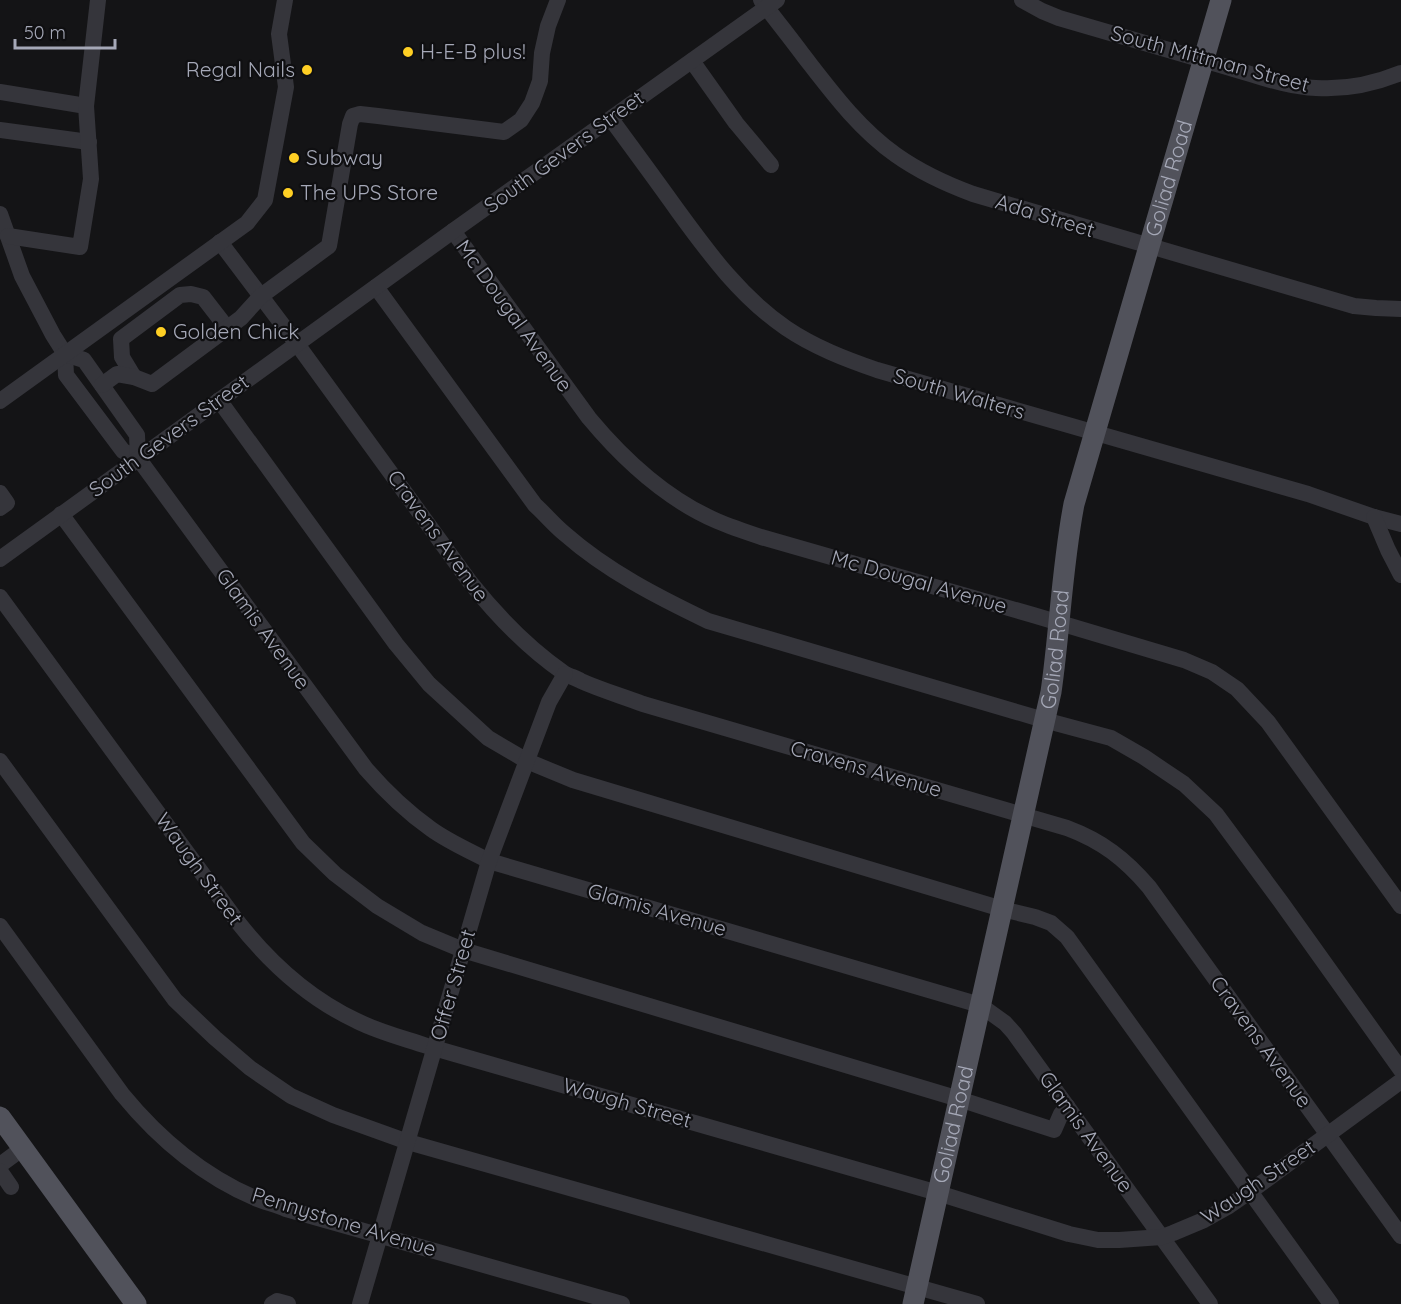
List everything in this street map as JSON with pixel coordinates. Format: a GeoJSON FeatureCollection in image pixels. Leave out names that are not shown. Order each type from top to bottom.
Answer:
{"type":"FeatureCollection","features":[{"type":"Feature","properties":{"kind":"main road","name":"Goliad Road"},"geometry":{"type":"LineString","coordinates":[[915,1295],[1051,692],[1068,533],[1074,504],[1221,0]]}},
{"type":"Feature","properties":{"kind":"main road"},"geometry":{"type":"LineString","coordinates":[[0,1117],[136,1304]]}},
{"type":"Feature","properties":{"kind":"street"},"geometry":{"type":"LineString","coordinates":[[5,242],[80,247],[91,179],[86,106],[98,0]]}},
{"type":"Feature","properties":{"kind":"street"},"geometry":{"type":"LineString","coordinates":[[0,401],[247,223],[265,200],[286,87],[279,34],[285,0]]}},
{"type":"Feature","properties":{"kind":"street"},"geometry":{"type":"LineString","coordinates":[[102,385],[117,374],[152,384],[241,318],[261,296],[329,246],[352,116],[360,114],[504,132],[521,120],[532,104],[540,81],[542,52],[548,26],[558,0]]}},
{"type":"Feature","properties":{"kind":"street","name":"South Mittman Street"},"geometry":{"type":"LineString","coordinates":[[1022,0],[1059,18],[1278,82],[1314,88],[1351,87],[1369,84],[1401,73]]}},
{"type":"Feature","properties":{"kind":"street","name":"South Gevers Street"},"geometry":{"type":"LineString","coordinates":[[0,558],[692,61],[768,2]]}},
{"type":"Feature","properties":{"kind":"street","name":"Ada Street"},"geometry":{"type":"LineString","coordinates":[[768,2],[835,97],[855,119],[896,154],[946,184],[1149,247],[1354,306],[1401,309]]}},
{"type":"Feature","properties":{"kind":"street"},"geometry":{"type":"LineString","coordinates":[[692,61],[736,123],[771,165]]}},
{"type":"Feature","properties":{"kind":"street"},"geometry":{"type":"LineString","coordinates":[[0,92],[86,106]]}},
{"type":"Feature","properties":{"kind":"street","name":"South Walters"},"geometry":{"type":"LineString","coordinates":[[611,119],[713,259],[735,284],[786,328],[815,345],[866,366],[1308,494],[1401,524]]}},
{"type":"Feature","properties":{"kind":"street"},"geometry":{"type":"LineString","coordinates":[[0,130],[89,142]]}},
{"type":"Feature","properties":{"kind":"street"},"geometry":{"type":"LineString","coordinates":[[0,214],[5,242],[64,354],[66,375],[123,451],[138,458],[137,435],[102,385],[84,360],[64,354]]}},
{"type":"Feature","properties":{"kind":"street","name":"Mc Dougal Avenue"},"geometry":{"type":"LineString","coordinates":[[453,231],[589,418],[611,445],[664,490],[717,521],[760,537],[1058,623],[1198,665],[1212,672],[1237,689],[1268,722],[1401,906]]}},
{"type":"Feature","properties":{"kind":"street","name":"Cravens Avenue"},"geometry":{"type":"LineString","coordinates":[[220,242],[490,606],[541,656],[565,674],[643,704],[1082,834],[1114,852],[1149,887],[1401,1236]]}},
{"type":"Feature","properties":{"kind":"street"},"geometry":{"type":"LineString","coordinates":[[376,287],[535,505],[565,534],[613,570],[667,602],[708,621],[1111,738],[1184,784],[1216,814],[1401,1070]]}},
{"type":"Feature","properties":{"kind":"street"},"geometry":{"type":"LineString","coordinates":[[134,377],[122,357],[121,339],[180,295],[191,294],[203,297],[227,328]]}},
{"type":"Feature","properties":{"kind":"street"},"geometry":{"type":"LineString","coordinates":[[219,400],[389,635],[429,684],[488,738],[527,761],[573,780],[1051,923],[1067,937],[1331,1304]]}},
{"type":"Feature","properties":{"kind":"street","name":"Glamis Avenue"},"geometry":{"type":"LineString","coordinates":[[138,458],[366,769],[409,813],[434,831],[489,861],[980,1005],[1005,1023],[1014,1033],[1210,1304]]}},
{"type":"Feature","properties":{"kind":"street"},"geometry":{"type":"LineString","coordinates":[[0,493],[7,503],[0,508]]}},
{"type":"Feature","properties":{"kind":"street"},"geometry":{"type":"LineString","coordinates":[[61,514],[303,843],[335,874],[377,906],[422,933],[463,950],[1054,1130],[1067,1106]]}},
{"type":"Feature","properties":{"kind":"street"},"geometry":{"type":"LineString","coordinates":[[1374,517],[1401,575]]}},
{"type":"Feature","properties":{"kind":"street","name":"Waugh Street"},"geometry":{"type":"LineString","coordinates":[[0,597],[256,946],[304,988],[334,1009],[374,1029],[938,1193],[1069,1234],[1098,1240],[1162,1237],[1204,1220],[1250,1192],[1401,1081]]}},
{"type":"Feature","properties":{"kind":"street","name":"Offer Street"},"geometry":{"type":"LineString","coordinates":[[360,1304],[489,861],[549,702],[565,674]]}},
{"type":"Feature","properties":{"kind":"street"},"geometry":{"type":"LineString","coordinates":[[0,761],[176,1000],[250,1068],[291,1096],[333,1115],[408,1142],[915,1295],[977,1304]]}},
{"type":"Feature","properties":{"kind":"street","name":"Pennystone Avenue"},"geometry":{"type":"LineString","coordinates":[[0,926],[122,1094],[144,1120],[169,1144],[196,1165],[225,1183],[286,1209],[622,1304]]}},
{"type":"Feature","properties":{"kind":"street"},"geometry":{"type":"LineString","coordinates":[[0,1166],[23,1148]]}},
{"type":"Feature","properties":{"kind":"street"},"geometry":{"type":"LineString","coordinates":[[0,1171],[11,1187]]}},
{"type":"Feature","properties":{"kind":"street"},"geometry":{"type":"LineString","coordinates":[[272,1304],[277,1301],[288,1304]]}},
{"type":"Feature","properties":{"kind":"place","name":"H-E-B plus!"},"geometry":{"type":"Point","coordinates":[408,52]}},
{"type":"Feature","properties":{"kind":"place","name":"Regal Nails"},"geometry":{"type":"Point","coordinates":[307,70]}},
{"type":"Feature","properties":{"kind":"place","name":"Subway"},"geometry":{"type":"Point","coordinates":[294,158]}},
{"type":"Feature","properties":{"kind":"place","name":"The UPS Store"},"geometry":{"type":"Point","coordinates":[288,193]}},
{"type":"Feature","properties":{"kind":"place","name":"Golden Chick"},"geometry":{"type":"Point","coordinates":[161,332]}}]}
